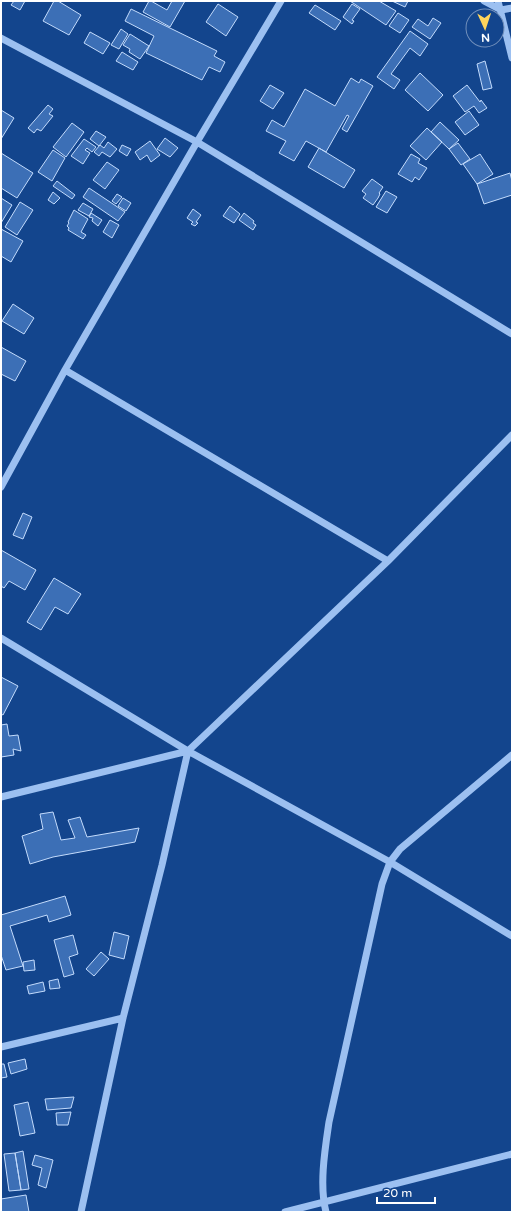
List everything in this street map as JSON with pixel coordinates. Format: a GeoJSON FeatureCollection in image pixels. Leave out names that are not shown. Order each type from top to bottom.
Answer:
{"type":"FeatureCollection","features":[{"type":"Feature","properties":{"kind":"street"},"geometry":{"type":"LineString","coordinates":[[1,487],[65,370],[197,142],[281,1]]}},
{"type":"Feature","properties":{"kind":"street"},"geometry":{"type":"LineString","coordinates":[[484,1],[497,8]]}},
{"type":"Feature","properties":{"kind":"street"},"geometry":{"type":"LineString","coordinates":[[505,27],[512,58]]}},
{"type":"Feature","properties":{"kind":"street"},"geometry":{"type":"LineString","coordinates":[[1,38],[197,142],[512,334]]}},
{"type":"Feature","properties":{"kind":"street"},"geometry":{"type":"LineString","coordinates":[[65,370],[388,560]]}},
{"type":"Feature","properties":{"kind":"street"},"geometry":{"type":"LineString","coordinates":[[1,796],[188,751],[388,560],[512,435]]}},
{"type":"Feature","properties":{"kind":"street"},"geometry":{"type":"LineString","coordinates":[[1,638],[188,751],[390,862],[512,936]]}},
{"type":"Feature","properties":{"kind":"street"},"geometry":{"type":"LineString","coordinates":[[81,1212],[123,1018],[162,865],[188,751]]}},
{"type":"Feature","properties":{"kind":"street"},"geometry":{"type":"LineString","coordinates":[[326,1212],[324,1202],[324,1155],[329,1122],[382,884],[390,862],[400,849],[512,755]]}},
{"type":"Feature","properties":{"kind":"street"},"geometry":{"type":"LineString","coordinates":[[1,1047],[123,1018]]}},
{"type":"Feature","properties":{"kind":"street"},"geometry":{"type":"LineString","coordinates":[[285,1212],[512,1154]]}},
{"type":"Feature","properties":{"kind":"building"},"geometry":{"type":"Polygon","coordinates":[[[14,1],[25,1],[20,10],[11,5],[14,1]]]}},
{"type":"Feature","properties":{"kind":"building"},"geometry":{"type":"Polygon","coordinates":[[[54,1],[58,1],[81,15],[69,35],[43,21],[54,1]]]}},
{"type":"Feature","properties":{"kind":"building"},"geometry":{"type":"Polygon","coordinates":[[[149,1],[167,10],[172,1],[185,1],[170,27],[143,12],[149,1]]]}},
{"type":"Feature","properties":{"kind":"building"},"geometry":{"type":"Polygon","coordinates":[[[350,1],[379,1],[396,11],[386,25],[350,1]]]}},
{"type":"Feature","properties":{"kind":"building"},"geometry":{"type":"Polygon","coordinates":[[[392,1],[408,1],[405,7],[392,1]]]}},
{"type":"Feature","properties":{"kind":"building"},"geometry":{"type":"Polygon","coordinates":[[[218,4],[238,17],[226,36],[206,22],[218,4]]]}},
{"type":"Feature","properties":{"kind":"building"},"geometry":{"type":"Polygon","coordinates":[[[352,4],[360,9],[352,20],[354,21],[352,24],[343,17],[352,4]]]}},
{"type":"Feature","properties":{"kind":"building"},"geometry":{"type":"Polygon","coordinates":[[[315,5],[341,21],[335,30],[309,13],[315,5]]]}},
{"type":"Feature","properties":{"kind":"building"},"geometry":{"type":"Polygon","coordinates":[[[131,9],[217,51],[214,56],[225,62],[220,72],[209,67],[202,80],[146,53],[154,36],[125,21],[131,9]]]}},
{"type":"Feature","properties":{"kind":"building"},"geometry":{"type":"Polygon","coordinates":[[[398,13],[409,20],[400,33],[389,26],[398,13]]]}},
{"type":"Feature","properties":{"kind":"building"},"geometry":{"type":"Polygon","coordinates":[[[433,18],[441,23],[430,39],[412,27],[418,19],[428,26],[433,18]]]}},
{"type":"Feature","properties":{"kind":"building"},"geometry":{"type":"Polygon","coordinates":[[[121,29],[128,34],[119,49],[111,45],[121,29]]]}},
{"type":"Feature","properties":{"kind":"building"},"geometry":{"type":"Polygon","coordinates":[[[410,31],[428,44],[420,56],[410,48],[391,74],[400,80],[394,89],[377,77],[410,31]]]}},
{"type":"Feature","properties":{"kind":"building"},"geometry":{"type":"Polygon","coordinates":[[[90,32],[110,43],[103,54],[84,43],[90,32]]]}},
{"type":"Feature","properties":{"kind":"building"},"geometry":{"type":"Polygon","coordinates":[[[130,34],[149,46],[140,59],[129,52],[130,49],[123,45],[130,34]]]}},
{"type":"Feature","properties":{"kind":"building"},"geometry":{"type":"Polygon","coordinates":[[[122,52],[138,62],[133,70],[116,61],[122,52]]]}},
{"type":"Feature","properties":{"kind":"building"},"geometry":{"type":"Polygon","coordinates":[[[485,61],[492,88],[483,90],[477,64],[485,61]]]}},
{"type":"Feature","properties":{"kind":"building"},"geometry":{"type":"Polygon","coordinates":[[[420,73],[443,95],[428,111],[405,90],[420,73]]]}},
{"type":"Feature","properties":{"kind":"building"},"geometry":{"type":"Polygon","coordinates":[[[351,78],[359,83],[361,79],[373,86],[347,132],[342,129],[349,116],[347,115],[326,152],[306,141],[294,161],[279,153],[286,141],[266,131],[272,120],[284,127],[305,89],[335,106],[351,78]]]}},
{"type":"Feature","properties":{"kind":"building"},"geometry":{"type":"Polygon","coordinates":[[[270,85],[284,93],[273,109],[260,101],[270,85]]]}},
{"type":"Feature","properties":{"kind":"building"},"geometry":{"type":"Polygon","coordinates":[[[467,85],[480,102],[481,100],[487,108],[479,113],[474,106],[465,112],[453,96],[467,85]]]}},
{"type":"Feature","properties":{"kind":"building"},"geometry":{"type":"Polygon","coordinates":[[[48,105],[53,109],[49,114],[53,116],[41,131],[37,129],[34,133],[28,128],[48,105]]]}},
{"type":"Feature","properties":{"kind":"building"},"geometry":{"type":"Polygon","coordinates":[[[1,110],[14,118],[1,139],[1,110]]]}},
{"type":"Feature","properties":{"kind":"building"},"geometry":{"type":"Polygon","coordinates":[[[469,111],[479,125],[465,135],[455,122],[469,111]]]}},
{"type":"Feature","properties":{"kind":"building"},"geometry":{"type":"Polygon","coordinates":[[[440,122],[459,140],[449,149],[431,132],[440,122]]]}},
{"type":"Feature","properties":{"kind":"building"},"geometry":{"type":"Polygon","coordinates":[[[72,123],[84,132],[66,157],[53,147],[72,123]]]}},
{"type":"Feature","properties":{"kind":"building"},"geometry":{"type":"Polygon","coordinates":[[[427,128],[442,142],[426,160],[410,146],[427,128]]]}},
{"type":"Feature","properties":{"kind":"building"},"geometry":{"type":"Polygon","coordinates":[[[96,131],[106,137],[99,146],[90,139],[96,131]]]}},
{"type":"Feature","properties":{"kind":"building"},"geometry":{"type":"Polygon","coordinates":[[[165,138],[178,148],[170,157],[157,149],[165,138]]]}},
{"type":"Feature","properties":{"kind":"building"},"geometry":{"type":"Polygon","coordinates":[[[84,139],[96,147],[92,152],[87,148],[85,150],[90,153],[83,164],[71,156],[84,139]]]}},
{"type":"Feature","properties":{"kind":"building"},"geometry":{"type":"Polygon","coordinates":[[[150,141],[160,155],[151,162],[147,155],[140,160],[135,152],[150,141]]]}},
{"type":"Feature","properties":{"kind":"building"},"geometry":{"type":"Polygon","coordinates":[[[108,142],[117,149],[110,157],[102,152],[99,156],[94,152],[100,145],[104,148],[108,142]]]}},
{"type":"Feature","properties":{"kind":"building"},"geometry":{"type":"Polygon","coordinates":[[[458,143],[470,159],[461,165],[449,149],[458,143]]]}},
{"type":"Feature","properties":{"kind":"building"},"geometry":{"type":"Polygon","coordinates":[[[122,145],[131,149],[127,156],[119,151],[122,145]]]}},
{"type":"Feature","properties":{"kind":"building"},"geometry":{"type":"Polygon","coordinates":[[[319,148],[355,170],[344,188],[308,167],[319,148]]]}},
{"type":"Feature","properties":{"kind":"building"},"geometry":{"type":"Polygon","coordinates":[[[53,150],[65,158],[52,181],[38,172],[53,150]]]}},
{"type":"Feature","properties":{"kind":"building"},"geometry":{"type":"Polygon","coordinates":[[[1,153],[33,173],[17,198],[1,188],[1,153]]]}},
{"type":"Feature","properties":{"kind":"building"},"geometry":{"type":"Polygon","coordinates":[[[411,154],[420,159],[418,163],[427,168],[419,180],[415,177],[412,182],[398,174],[411,154]]]}},
{"type":"Feature","properties":{"kind":"building"},"geometry":{"type":"Polygon","coordinates":[[[480,154],[493,174],[477,184],[463,164],[480,154]]]}},
{"type":"Feature","properties":{"kind":"building"},"geometry":{"type":"Polygon","coordinates":[[[107,162],[119,170],[105,189],[93,180],[107,162]]]}},
{"type":"Feature","properties":{"kind":"building"},"geometry":{"type":"Polygon","coordinates":[[[510,173],[512,181],[512,195],[484,204],[477,184],[510,173]]]}},
{"type":"Feature","properties":{"kind":"building"},"geometry":{"type":"Polygon","coordinates":[[[372,179],[383,187],[373,205],[363,198],[366,194],[362,191],[372,179]]]}},
{"type":"Feature","properties":{"kind":"building"},"geometry":{"type":"Polygon","coordinates":[[[57,181],[75,195],[72,199],[53,186],[57,181]]]}},
{"type":"Feature","properties":{"kind":"building"},"geometry":{"type":"Polygon","coordinates":[[[89,188],[125,212],[118,221],[83,197],[89,188]]]}},
{"type":"Feature","properties":{"kind":"building"},"geometry":{"type":"Polygon","coordinates":[[[386,191],[397,197],[387,213],[376,207],[386,191]]]}},
{"type":"Feature","properties":{"kind":"building"},"geometry":{"type":"Polygon","coordinates":[[[53,192],[60,198],[54,204],[48,200],[53,192]]]}},
{"type":"Feature","properties":{"kind":"building"},"geometry":{"type":"Polygon","coordinates":[[[117,194],[122,197],[116,204],[112,201],[117,194]]]}},
{"type":"Feature","properties":{"kind":"building"},"geometry":{"type":"Polygon","coordinates":[[[1,198],[12,205],[1,223],[1,198]]]}},
{"type":"Feature","properties":{"kind":"building"},"geometry":{"type":"Polygon","coordinates":[[[123,198],[131,203],[126,211],[118,206],[123,198]]]}},
{"type":"Feature","properties":{"kind":"building"},"geometry":{"type":"Polygon","coordinates":[[[20,202],[33,210],[17,235],[5,227],[20,202]]]}},
{"type":"Feature","properties":{"kind":"building"},"geometry":{"type":"Polygon","coordinates":[[[83,203],[93,209],[89,216],[78,210],[83,203]]]}},
{"type":"Feature","properties":{"kind":"building"},"geometry":{"type":"Polygon","coordinates":[[[230,206],[240,214],[234,223],[223,216],[230,206]]]}},
{"type":"Feature","properties":{"kind":"building"},"geometry":{"type":"Polygon","coordinates":[[[193,209],[201,215],[195,226],[191,224],[193,222],[187,218],[193,209]]]}},
{"type":"Feature","properties":{"kind":"building"},"geometry":{"type":"Polygon","coordinates":[[[74,210],[88,219],[81,232],[86,235],[83,239],[68,230],[68,222],[74,210]]]}},
{"type":"Feature","properties":{"kind":"building"},"geometry":{"type":"Polygon","coordinates":[[[91,213],[102,220],[98,226],[92,221],[93,218],[89,217],[91,213]]]}},
{"type":"Feature","properties":{"kind":"building"},"geometry":{"type":"Polygon","coordinates":[[[244,213],[254,221],[253,223],[256,225],[253,230],[239,220],[244,213]]]}},
{"type":"Feature","properties":{"kind":"building"},"geometry":{"type":"Polygon","coordinates":[[[110,220],[119,225],[112,238],[103,232],[110,220]]]}},
{"type":"Feature","properties":{"kind":"building"},"geometry":{"type":"Polygon","coordinates":[[[1,229],[23,241],[11,262],[1,256],[1,229]]]}},
{"type":"Feature","properties":{"kind":"building"},"geometry":{"type":"Polygon","coordinates":[[[13,304],[34,318],[24,334],[2,321],[13,304]]]}},
{"type":"Feature","properties":{"kind":"building"},"geometry":{"type":"Polygon","coordinates":[[[1,347],[26,361],[15,381],[1,374],[1,347]]]}},
{"type":"Feature","properties":{"kind":"building"},"geometry":{"type":"Polygon","coordinates":[[[23,513],[32,517],[23,539],[13,535],[23,513]]]}},
{"type":"Feature","properties":{"kind":"building"},"geometry":{"type":"Polygon","coordinates":[[[1,550],[36,570],[25,590],[9,581],[4,588],[1,586],[1,550]]]}},
{"type":"Feature","properties":{"kind":"building"},"geometry":{"type":"Polygon","coordinates":[[[54,578],[81,594],[68,614],[55,607],[41,630],[27,622],[54,578]]]}},
{"type":"Feature","properties":{"kind":"building"},"geometry":{"type":"Polygon","coordinates":[[[1,677],[18,686],[3,715],[1,714],[1,677]]]}},
{"type":"Feature","properties":{"kind":"building"},"geometry":{"type":"Polygon","coordinates":[[[7,724],[9,736],[18,735],[21,751],[13,749],[14,755],[1,757],[1,725],[7,724]]]}},
{"type":"Feature","properties":{"kind":"building"},"geometry":{"type":"Polygon","coordinates":[[[53,812],[61,840],[75,838],[68,820],[80,817],[87,837],[139,828],[135,842],[53,857],[30,864],[22,836],[43,829],[40,814],[53,812]]]}},
{"type":"Feature","properties":{"kind":"building"},"geometry":{"type":"Polygon","coordinates":[[[65,896],[71,915],[49,922],[47,915],[10,926],[23,966],[6,970],[1,955],[1,915],[65,896]]]}},
{"type":"Feature","properties":{"kind":"building"},"geometry":{"type":"Polygon","coordinates":[[[114,932],[129,936],[124,959],[109,955],[114,932]]]}},
{"type":"Feature","properties":{"kind":"building"},"geometry":{"type":"Polygon","coordinates":[[[73,935],[78,954],[69,957],[74,974],[64,977],[54,940],[73,935]]]}},
{"type":"Feature","properties":{"kind":"building"},"geometry":{"type":"Polygon","coordinates":[[[101,952],[109,959],[94,976],[86,969],[101,952]]]}},
{"type":"Feature","properties":{"kind":"building"},"geometry":{"type":"Polygon","coordinates":[[[34,960],[35,970],[24,971],[23,962],[34,960]]]}},
{"type":"Feature","properties":{"kind":"building"},"geometry":{"type":"Polygon","coordinates":[[[58,979],[60,988],[50,989],[49,981],[58,979]]]}},
{"type":"Feature","properties":{"kind":"building"},"geometry":{"type":"Polygon","coordinates":[[[43,982],[45,991],[29,994],[27,986],[43,982]]]}},
{"type":"Feature","properties":{"kind":"building"},"geometry":{"type":"Polygon","coordinates":[[[25,1059],[27,1069],[11,1074],[8,1063],[25,1059]]]}},
{"type":"Feature","properties":{"kind":"building"},"geometry":{"type":"Polygon","coordinates":[[[1,1064],[4,1064],[7,1077],[1,1078],[1,1064]]]}},
{"type":"Feature","properties":{"kind":"building"},"geometry":{"type":"Polygon","coordinates":[[[74,1097],[71,1108],[47,1110],[45,1099],[74,1097]]]}},
{"type":"Feature","properties":{"kind":"building"},"geometry":{"type":"Polygon","coordinates":[[[28,1102],[35,1133],[20,1136],[14,1105],[28,1102]]]}},
{"type":"Feature","properties":{"kind":"building"},"geometry":{"type":"Polygon","coordinates":[[[71,1112],[68,1125],[57,1125],[56,1113],[71,1112]]]}},
{"type":"Feature","properties":{"kind":"building"},"geometry":{"type":"Polygon","coordinates":[[[23,1151],[29,1189],[21,1190],[15,1153],[23,1151]]]}},
{"type":"Feature","properties":{"kind":"building"},"geometry":{"type":"Polygon","coordinates":[[[15,1153],[21,1190],[9,1191],[4,1154],[15,1153]]]}},
{"type":"Feature","properties":{"kind":"building"},"geometry":{"type":"Polygon","coordinates":[[[35,1155],[53,1160],[46,1188],[38,1185],[42,1168],[32,1165],[35,1155]]]}},
{"type":"Feature","properties":{"kind":"building"},"geometry":{"type":"Polygon","coordinates":[[[26,1195],[29,1212],[1,1212],[1,1199],[26,1195]]]}}]}
